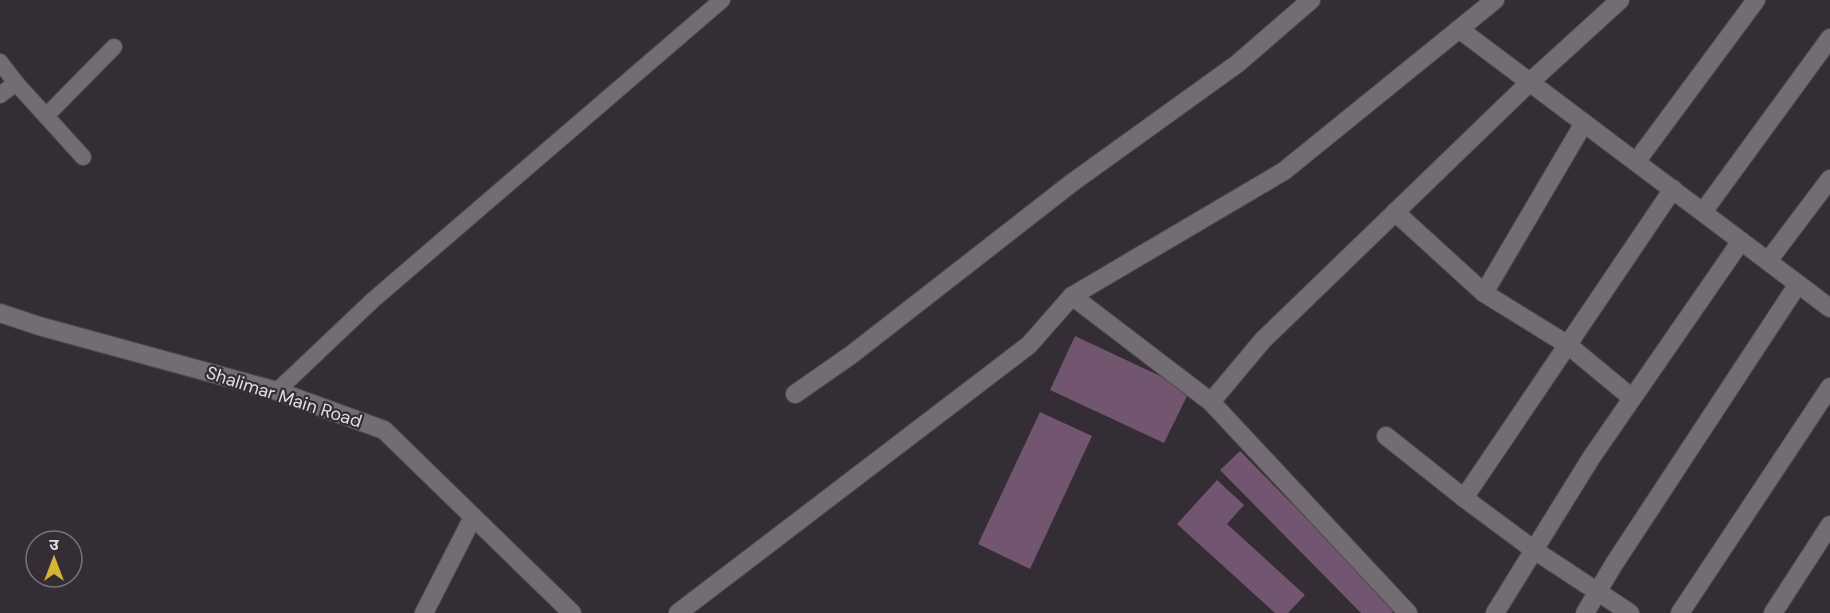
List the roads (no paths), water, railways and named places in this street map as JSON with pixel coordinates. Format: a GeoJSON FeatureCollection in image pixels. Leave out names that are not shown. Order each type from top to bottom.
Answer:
{"type":"FeatureCollection","features":[{"type":"Feature","properties":{"kind":"street"},"geometry":{"type":"LineString","coordinates":[[795,394],[851,355],[1073,182],[1237,64],[1311,0]]}},
{"type":"Feature","properties":{"kind":"street"},"geometry":{"type":"LineString","coordinates":[[678,613],[1029,345],[1072,296],[1284,171],[1495,0]]}},
{"type":"Feature","properties":{"kind":"street"},"geometry":{"type":"LineString","coordinates":[[1211,402],[1263,340],[1530,82],[1620,0]]}},
{"type":"Feature","properties":{"kind":"street"},"geometry":{"type":"LineString","coordinates":[[1636,162],[1756,0]]}},
{"type":"Feature","properties":{"kind":"street"},"geometry":{"type":"LineString","coordinates":[[1459,29],[1830,308]]}},
{"type":"Feature","properties":{"kind":"street"},"geometry":{"type":"LineString","coordinates":[[1703,212],[1830,38]]}},
{"type":"Feature","properties":{"kind":"street"},"geometry":{"type":"LineString","coordinates":[[1484,293],[1584,123]]}},
{"type":"Feature","properties":{"kind":"street"},"geometry":{"type":"LineString","coordinates":[[1768,261],[1830,179]]}},
{"type":"Feature","properties":{"kind":"street"},"geometry":{"type":"LineString","coordinates":[[1464,498],[1672,189]]}},
{"type":"Feature","properties":{"kind":"street"},"geometry":{"type":"LineString","coordinates":[[1395,212],[1484,293],[1568,345],[1632,398]]}},
{"type":"Feature","properties":{"kind":"street"},"geometry":{"type":"LineString","coordinates":[[1495,613],[1591,458],[1741,241]]}},
{"type":"Feature","properties":{"kind":"street"},"geometry":{"type":"LineString","coordinates":[[1585,613],[1614,564],[1798,284]]}},
{"type":"Feature","properties":{"kind":"street"},"geometry":{"type":"LineString","coordinates":[[1072,296],[1211,402],[1408,613]]}},
{"type":"Feature","properties":{"kind":"street","name":"Shalimar Main Road"},"geometry":{"type":"LineString","coordinates":[[0,313],[50,329],[277,391],[384,430],[572,613]]}},
{"type":"Feature","properties":{"kind":"street"},"geometry":{"type":"LineString","coordinates":[[1680,613],[1830,387]]}},
{"type":"Feature","properties":{"kind":"street"},"geometry":{"type":"LineString","coordinates":[[1386,436],[1534,550],[1630,613]]}},
{"type":"Feature","properties":{"kind":"street"},"geometry":{"type":"LineString","coordinates":[[424,613],[473,517]]}},
{"type":"Feature","properties":{"kind":"street"},"geometry":{"type":"LineString","coordinates":[[1773,613],[1830,525]]}},
{"type":"Feature","properties":{"kind":"lane"},"geometry":{"type":"LineString","coordinates":[[277,391],[373,300],[722,0]]}},
{"type":"Feature","properties":{"kind":"lane"},"geometry":{"type":"LineString","coordinates":[[46,116],[114,47]]}},
{"type":"Feature","properties":{"kind":"lane"},"geometry":{"type":"LineString","coordinates":[[0,62],[83,158]]}},
{"type":"Feature","properties":{"kind":"lane"},"geometry":{"type":"LineString","coordinates":[[0,95],[16,83]]}}]}
